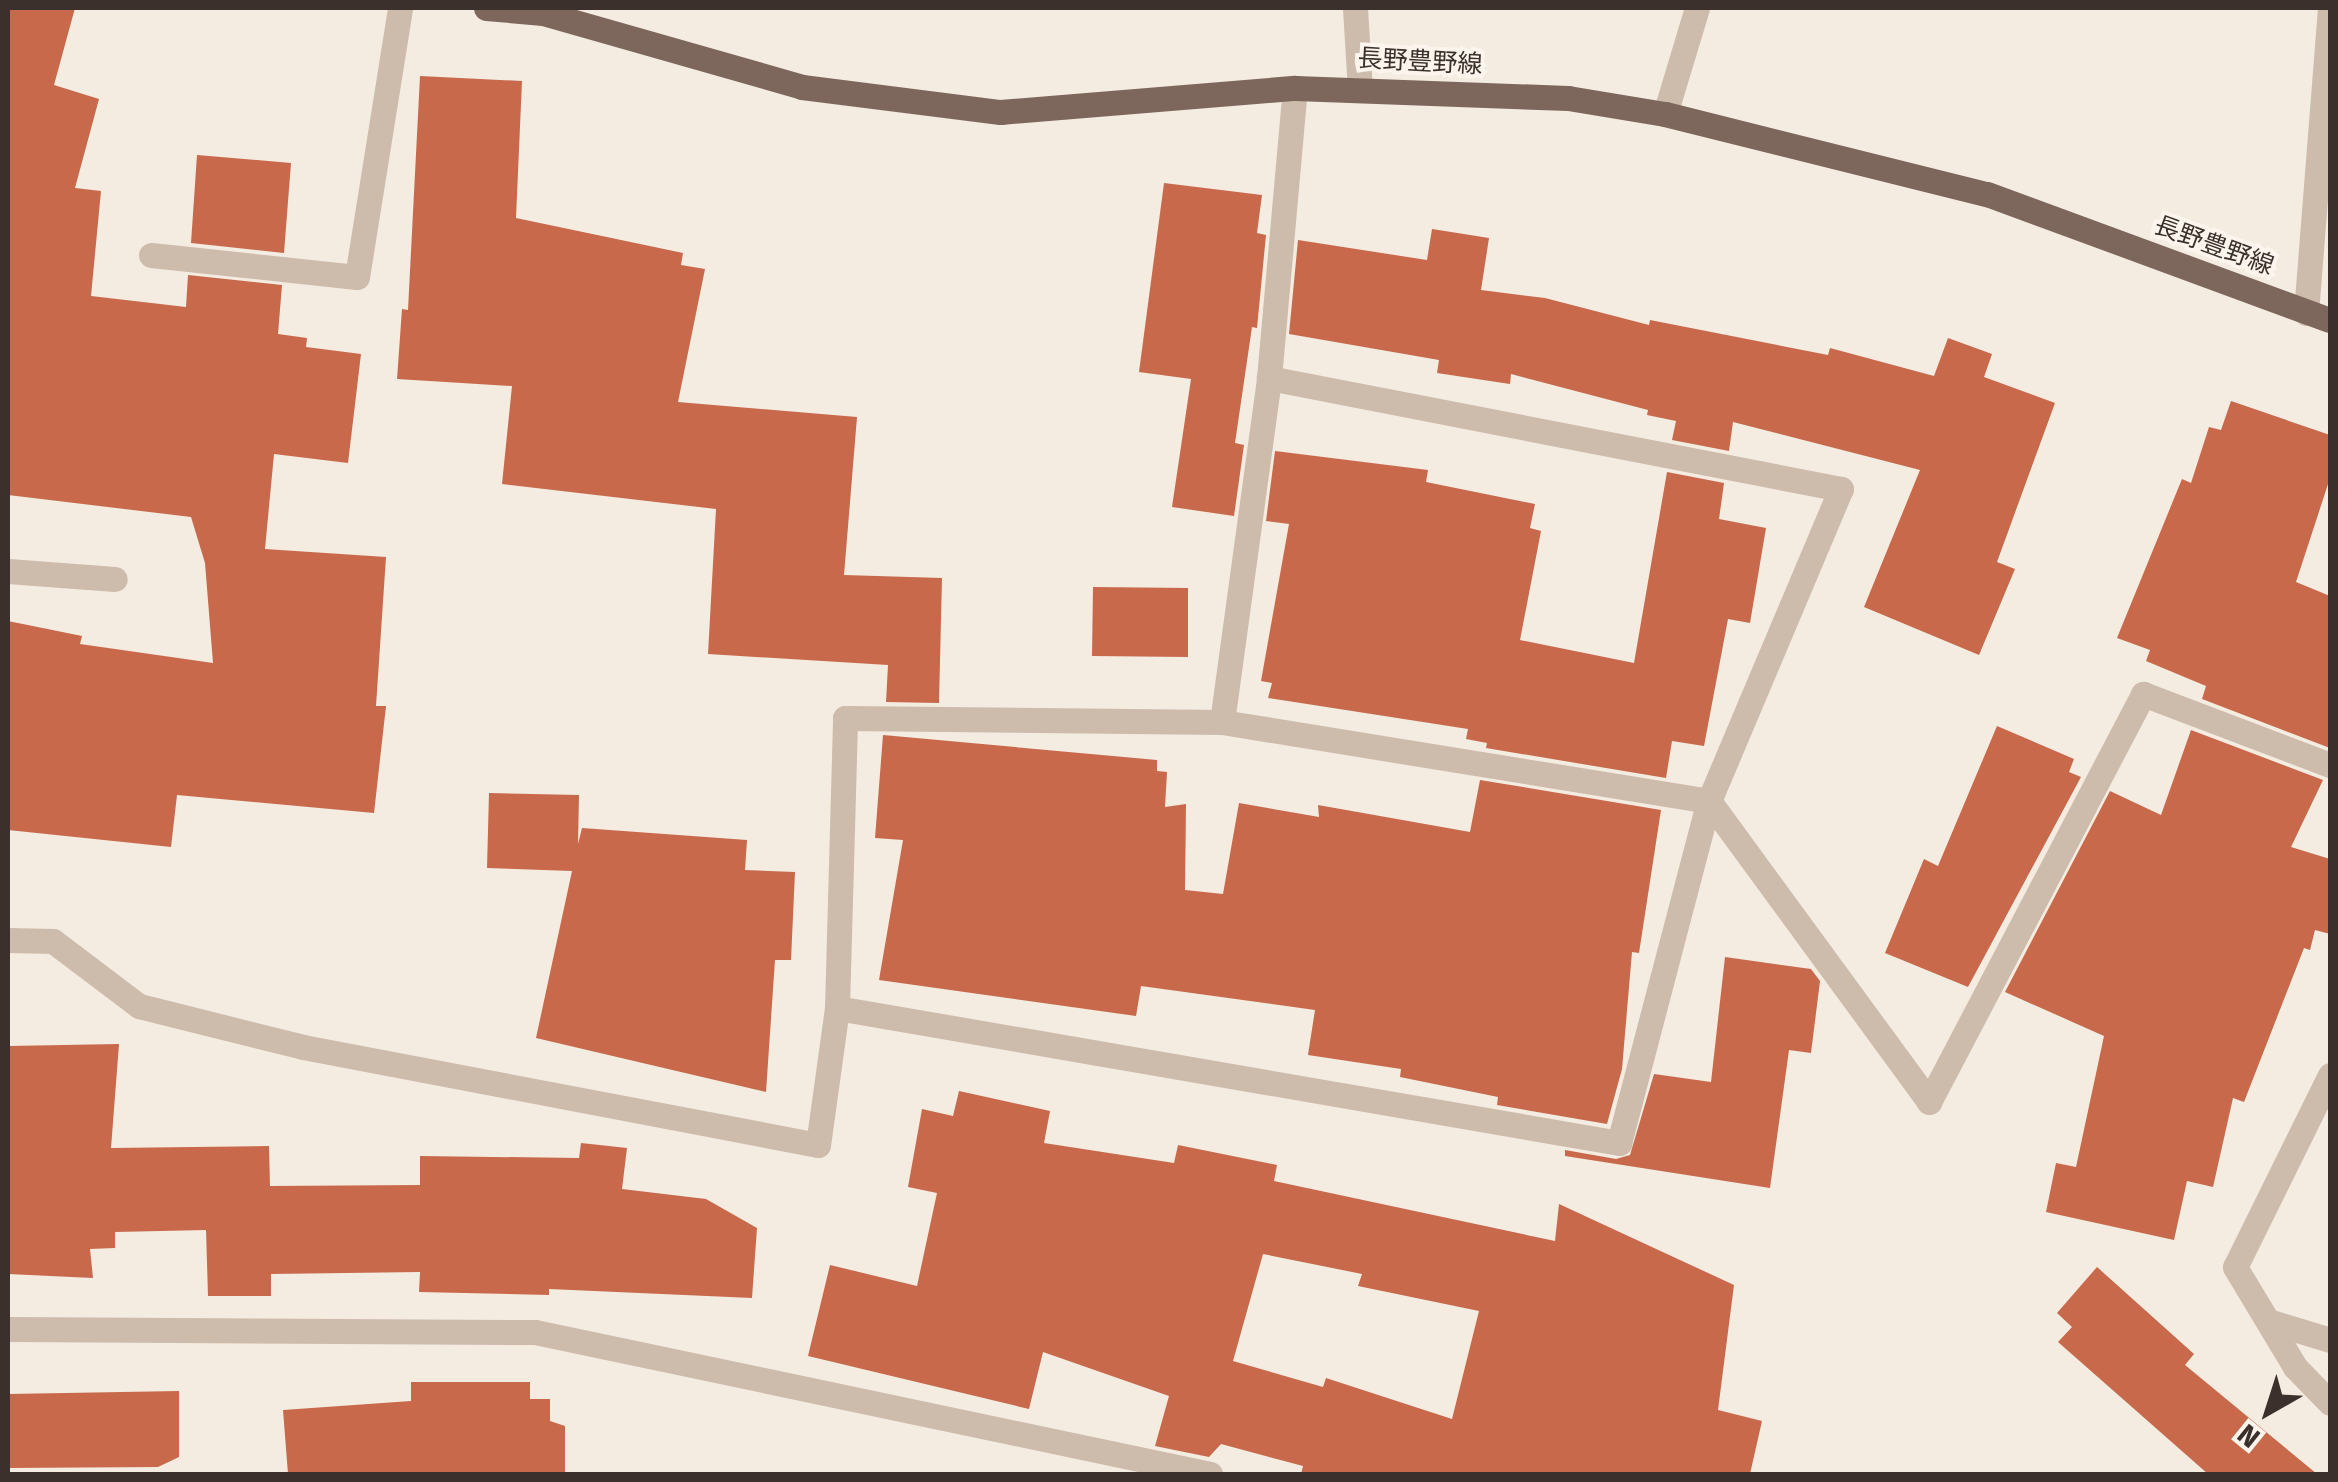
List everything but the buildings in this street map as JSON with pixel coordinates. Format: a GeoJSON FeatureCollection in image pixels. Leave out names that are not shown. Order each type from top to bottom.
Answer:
{"type":"FeatureCollection","features":[{"type":"Feature","properties":{"kind":"main road","name":"長野豊野線"},"geometry":{"type":"LineString","coordinates":[[486,8],[539,10],[802,86],[1000,112],[1294,88],[1568,98],[1664,114],[1987,194],[2318,316]]}},
{"type":"Feature","properties":{"kind":"street"},"geometry":{"type":"LineString","coordinates":[[150,255],[357,277],[400,8]]}},
{"type":"Feature","properties":{"kind":"street"},"geometry":{"type":"LineString","coordinates":[[1355,8],[1360,89]]}},
{"type":"Feature","properties":{"kind":"street"},"geometry":{"type":"LineString","coordinates":[[1664,114],[1697,8]]}},
{"type":"Feature","properties":{"kind":"street"},"geometry":{"type":"LineString","coordinates":[[2318,316],[2330,8]]}},
{"type":"Feature","properties":{"kind":"street"},"geometry":{"type":"LineString","coordinates":[[1222,722],[1269,378],[1294,88]]}},
{"type":"Feature","properties":{"kind":"street"},"geometry":{"type":"LineString","coordinates":[[837,1008],[1619,1143],[1708,801],[1841,489],[1269,378]]}},
{"type":"Feature","properties":{"kind":"street"},"geometry":{"type":"LineString","coordinates":[[8,571],[115,579]]}},
{"type":"Feature","properties":{"kind":"street"},"geometry":{"type":"LineString","coordinates":[[8,940],[54,941],[139,1006],[304,1047],[818,1145],[837,1008],[845,718],[1222,722],[1708,801],[1929,1102],[2144,694],[2330,765]]}},
{"type":"Feature","properties":{"kind":"street"},"geometry":{"type":"LineString","coordinates":[[2330,1075],[2235,1267],[2296,1366],[2330,1402]]}},
{"type":"Feature","properties":{"kind":"street"},"geometry":{"type":"LineString","coordinates":[[2268,1321],[2330,1340]]}},
{"type":"Feature","properties":{"kind":"street"},"geometry":{"type":"LineString","coordinates":[[8,1329],[535,1332],[1210,1474]]}}]}
